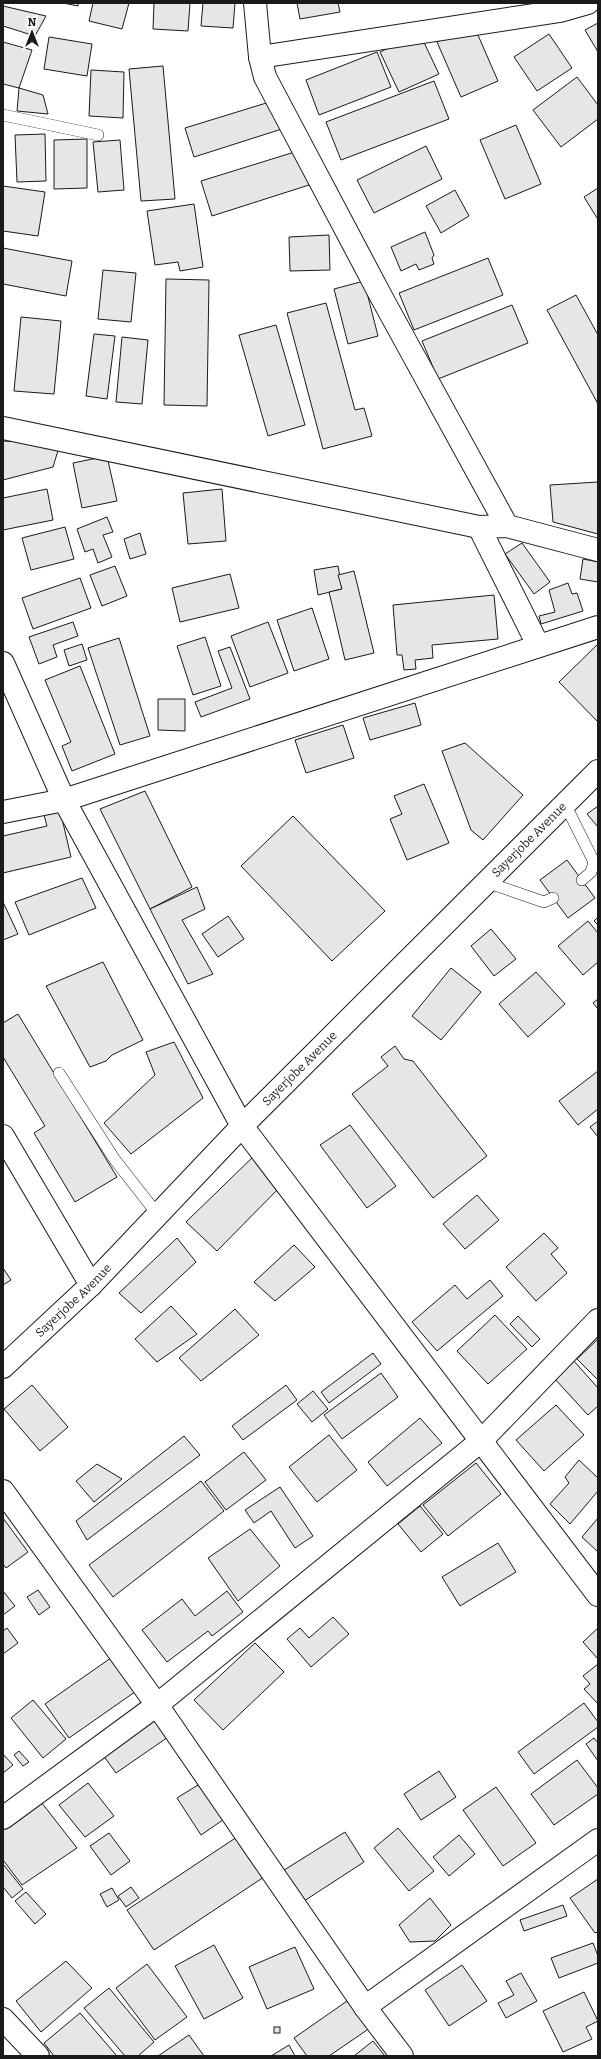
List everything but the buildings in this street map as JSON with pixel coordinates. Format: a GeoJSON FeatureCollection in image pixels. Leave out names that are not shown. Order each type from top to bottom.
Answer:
{"type":"FeatureCollection","features":[{"type":"Feature","properties":{"kind":"street"},"geometry":{"type":"LineString","coordinates":[[256,3],[260,57],[266,77],[376,286],[507,526]]}},
{"type":"Feature","properties":{"kind":"street"},"geometry":{"type":"LineString","coordinates":[[260,57],[560,11],[588,3]]}},
{"type":"Feature","properties":{"kind":"street"},"geometry":{"type":"LineString","coordinates":[[3,428],[479,527],[507,526],[598,550]]}},
{"type":"Feature","properties":{"kind":"street"},"geometry":{"type":"LineString","coordinates":[[479,527],[538,645]]}},
{"type":"Feature","properties":{"kind":"street"},"geometry":{"type":"LineString","coordinates":[[3,812],[64,800],[538,645],[598,627]]}},
{"type":"Feature","properties":{"kind":"street"},"geometry":{"type":"LineString","coordinates":[[3,663],[64,800],[242,1126],[482,1440],[598,1595]]}},
{"type":"Feature","properties":{"kind":"street","name":"Sayerjobe Avenue"},"geometry":{"type":"LineString","coordinates":[[3,1367],[92,1285],[242,1126],[598,771]]}},
{"type":"Feature","properties":{"kind":"street"},"geometry":{"type":"LineString","coordinates":[[3,1136],[92,1285]]}},
{"type":"Feature","properties":{"kind":"street"},"geometry":{"type":"LineString","coordinates":[[3,1818],[157,1705],[482,1440],[598,1320]]}},
{"type":"Feature","properties":{"kind":"street"},"geometry":{"type":"LineString","coordinates":[[3,1491],[157,1705],[365,2007],[402,2056]]}},
{"type":"Feature","properties":{"kind":"street"},"geometry":{"type":"LineString","coordinates":[[365,2007],[598,1840]]}},
{"type":"Feature","properties":{"kind":"street"},"geometry":{"type":"LineString","coordinates":[[3,2018],[38,2056]]}},
{"type":"Feature","properties":{"kind":"lane"},"geometry":{"type":"LineString","coordinates":[[3,115],[98,135]]}},
{"type":"Feature","properties":{"kind":"lane"},"geometry":{"type":"LineString","coordinates":[[565,804],[594,862],[591,872],[582,880]]}},
{"type":"Feature","properties":{"kind":"lane"},"geometry":{"type":"LineString","coordinates":[[486,882],[544,902],[553,898]]}},
{"type":"Feature","properties":{"kind":"lane"},"geometry":{"type":"LineString","coordinates":[[59,1072],[115,1160],[158,1215]]}}]}
